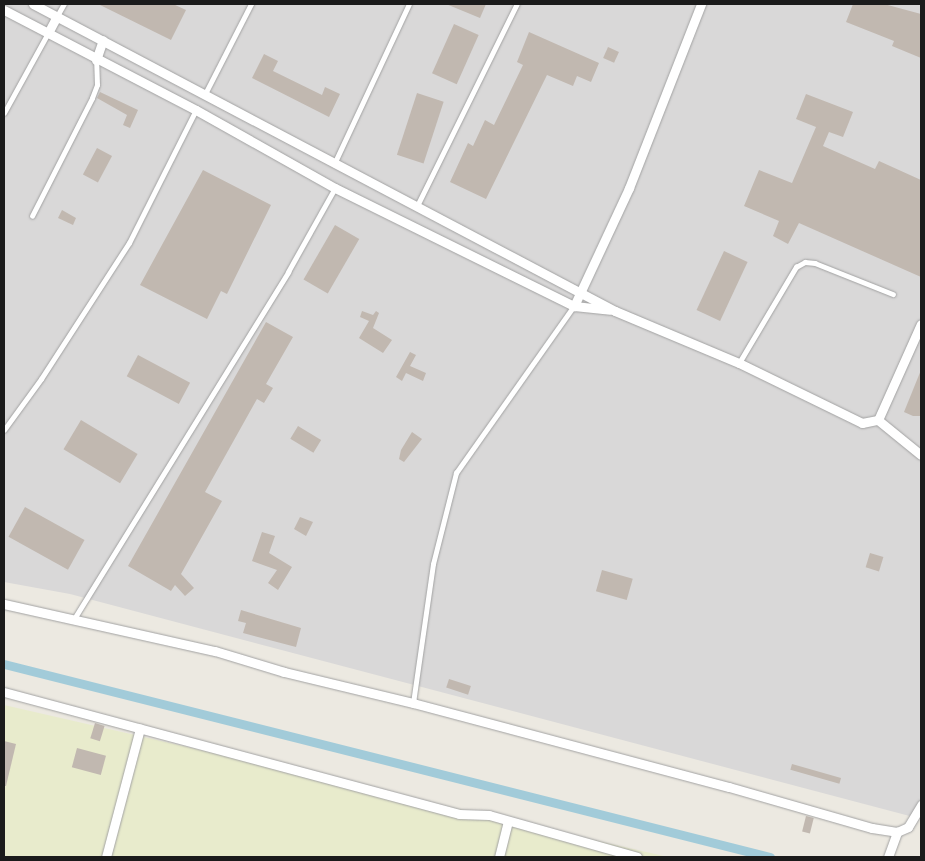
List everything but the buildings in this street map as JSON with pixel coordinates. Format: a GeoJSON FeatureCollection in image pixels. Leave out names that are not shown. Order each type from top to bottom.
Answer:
{"type":"FeatureCollection","features":[{"type":"Feature","properties":{"kind":"street"},"geometry":{"type":"LineString","coordinates":[[34,4],[615,311],[739,363],[862,423],[878,420],[921,455]]}},
{"type":"Feature","properties":{"kind":"street"},"geometry":{"type":"LineString","coordinates":[[574,306],[629,188],[701,4]]}},
{"type":"Feature","properties":{"kind":"street"},"geometry":{"type":"LineString","coordinates":[[4,10],[96,60],[196,110],[335,188],[482,261],[574,306],[615,311]]}},
{"type":"Feature","properties":{"kind":"street"},"geometry":{"type":"LineString","coordinates":[[48,33],[58,16]]}},
{"type":"Feature","properties":{"kind":"street"},"geometry":{"type":"LineString","coordinates":[[96,60],[102,40]]}},
{"type":"Feature","properties":{"kind":"street"},"geometry":{"type":"LineString","coordinates":[[196,110],[204,95]]}},
{"type":"Feature","properties":{"kind":"street"},"geometry":{"type":"LineString","coordinates":[[482,261],[490,245]]}},
{"type":"Feature","properties":{"kind":"street"},"geometry":{"type":"LineString","coordinates":[[542,290],[548,275]]}},
{"type":"Feature","properties":{"kind":"street"},"geometry":{"type":"LineString","coordinates":[[878,420],[921,324]]}},
{"type":"Feature","properties":{"kind":"street"},"geometry":{"type":"LineString","coordinates":[[4,604],[215,651],[284,672],[413,703],[854,823],[897,832]]}},
{"type":"Feature","properties":{"kind":"street"},"geometry":{"type":"LineString","coordinates":[[4,692],[459,814],[489,815],[637,857]]}},
{"type":"Feature","properties":{"kind":"street"},"geometry":{"type":"LineString","coordinates":[[106,857],[140,728]]}},
{"type":"Feature","properties":{"kind":"street"},"geometry":{"type":"LineString","coordinates":[[888,857],[897,832],[914,821],[921,805]]}},
{"type":"Feature","properties":{"kind":"street"},"geometry":{"type":"LineString","coordinates":[[499,857],[508,821]]}},
{"type":"Feature","properties":{"kind":"lane"},"geometry":{"type":"LineString","coordinates":[[58,16],[64,4]]}},
{"type":"Feature","properties":{"kind":"lane"},"geometry":{"type":"LineString","coordinates":[[204,95],[251,4]]}},
{"type":"Feature","properties":{"kind":"lane"},"geometry":{"type":"LineString","coordinates":[[335,162],[409,4]]}},
{"type":"Feature","properties":{"kind":"lane"},"geometry":{"type":"LineString","coordinates":[[417,207],[517,4]]}},
{"type":"Feature","properties":{"kind":"lane"},"geometry":{"type":"LineString","coordinates":[[4,113],[48,33]]}},
{"type":"Feature","properties":{"kind":"lane"},"geometry":{"type":"LineString","coordinates":[[32,216],[92,98],[97,85],[96,60]]}},
{"type":"Feature","properties":{"kind":"lane"},"geometry":{"type":"LineString","coordinates":[[4,430],[41,379],[129,243],[196,110]]}},
{"type":"Feature","properties":{"kind":"lane"},"geometry":{"type":"LineString","coordinates":[[74,620],[284,280],[335,188]]}},
{"type":"Feature","properties":{"kind":"lane"},"geometry":{"type":"LineString","coordinates":[[739,363],[796,267],[805,262],[815,263],[893,294]]}},
{"type":"Feature","properties":{"kind":"lane"},"geometry":{"type":"LineString","coordinates":[[413,703],[433,564],[456,474],[574,306]]}},
{"type":"Feature","properties":{"kind":"shaded area"},"geometry":{"type":"Polygon","coordinates":[[[4,4],[921,4],[921,819],[70,594],[4,582],[4,4]]]}},
{"type":"Feature","properties":{"kind":"green space"},"geometry":{"type":"Polygon","coordinates":[[[4,705],[668,857],[4,857],[4,705]]]}},
{"type":"Feature","properties":{"kind":"waterway"},"geometry":{"type":"LineString","coordinates":[[4,664],[770,857]]}}]}
